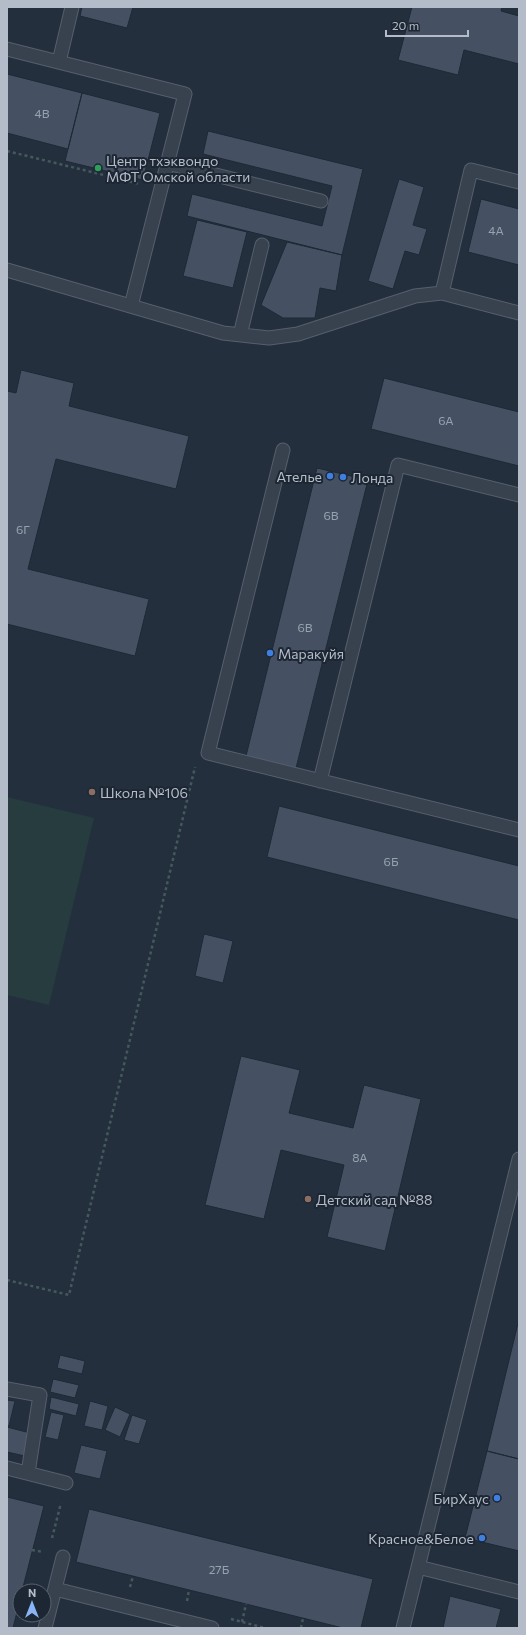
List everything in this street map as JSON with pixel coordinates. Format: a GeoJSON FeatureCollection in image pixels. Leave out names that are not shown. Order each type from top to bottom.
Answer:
{"type":"FeatureCollection","features":[{"type":"Feature","properties":{"kind":"lane"},"geometry":{"type":"LineString","coordinates":[[59,62],[72,7]]}},
{"type":"Feature","properties":{"kind":"lane"},"geometry":{"type":"LineString","coordinates":[[7,49],[185,94],[131,306]]}},
{"type":"Feature","properties":{"kind":"lane"},"geometry":{"type":"LineString","coordinates":[[167,163],[321,201]]}},
{"type":"Feature","properties":{"kind":"lane"},"geometry":{"type":"LineString","coordinates":[[442,293],[471,170],[519,182]]}},
{"type":"Feature","properties":{"kind":"lane"},"geometry":{"type":"LineString","coordinates":[[240,335],[262,245]]}},
{"type":"Feature","properties":{"kind":"lane"},"geometry":{"type":"LineString","coordinates":[[7,270],[223,333],[269,338],[298,334],[415,296],[442,293],[519,313]]}},
{"type":"Feature","properties":{"kind":"lane"},"geometry":{"type":"LineString","coordinates":[[284,450],[208,753],[519,830]]}},
{"type":"Feature","properties":{"kind":"lane"},"geometry":{"type":"LineString","coordinates":[[320,781],[398,465],[519,495]]}},
{"type":"Feature","properties":{"kind":"lane"},"geometry":{"type":"LineString","coordinates":[[403,1628],[519,1159]]}},
{"type":"Feature","properties":{"kind":"lane"},"geometry":{"type":"LineString","coordinates":[[7,1389],[40,1396],[28,1474]]}},
{"type":"Feature","properties":{"kind":"lane"},"geometry":{"type":"LineString","coordinates":[[7,1468],[66,1483]]}},
{"type":"Feature","properties":{"kind":"lane"},"geometry":{"type":"LineString","coordinates":[[45,1628],[62,1557]]}},
{"type":"Feature","properties":{"kind":"lane"},"geometry":{"type":"LineString","coordinates":[[418,1567],[519,1592]]}},
{"type":"Feature","properties":{"kind":"lane"},"geometry":{"type":"LineString","coordinates":[[55,1589],[212,1628]]}},
{"type":"Feature","properties":{"kind":"path"},"geometry":{"type":"LineString","coordinates":[[7,151],[161,189]]}},
{"type":"Feature","properties":{"kind":"path"},"geometry":{"type":"LineString","coordinates":[[7,1280],[69,1295],[198,751],[208,753]]}},
{"type":"Feature","properties":{"kind":"path"},"geometry":{"type":"LineString","coordinates":[[32,1550],[48,1554]]}},
{"type":"Feature","properties":{"kind":"path"},"geometry":{"type":"LineString","coordinates":[[242,1622],[246,1604]]}},
{"type":"Feature","properties":{"kind":"path"},"geometry":{"type":"LineString","coordinates":[[300,1628],[303,1618]]}},
{"type":"Feature","properties":{"kind":"green space"},"geometry":{"type":"Polygon","coordinates":[[[7,797],[94,818],[49,1005],[7,995],[7,797]]]}},
{"type":"Feature","properties":{"kind":"building"},"geometry":{"type":"Polygon","coordinates":[[[82,7],[133,7],[127,28],[80,16],[82,7]]]}},
{"type":"Feature","properties":{"kind":"building"},"geometry":{"type":"Polygon","coordinates":[[[412,7],[502,7],[501,11],[519,16],[519,64],[464,50],[458,75],[398,60],[412,7]]]}},
{"type":"Feature","properties":{"kind":"building"},"geometry":{"type":"Polygon","coordinates":[[[7,74],[82,93],[68,149],[7,133],[7,74]]]}},
{"type":"Feature","properties":{"kind":"building"},"geometry":{"type":"Polygon","coordinates":[[[82,93],[160,113],[143,180],[65,161],[82,93]]]}},
{"type":"Feature","properties":{"kind":"building"},"geometry":{"type":"Polygon","coordinates":[[[208,131],[363,169],[342,255],[187,216],[192,194],[322,226],[332,186],[203,154],[208,131]]]}},
{"type":"Feature","properties":{"kind":"building"},"geometry":{"type":"Polygon","coordinates":[[[399,179],[424,187],[413,225],[427,229],[419,255],[405,251],[393,289],[368,281],[399,179]]]}},
{"type":"Feature","properties":{"kind":"building"},"geometry":{"type":"Polygon","coordinates":[[[481,199],[519,209],[519,265],[468,252],[481,199]]]}},
{"type":"Feature","properties":{"kind":"building"},"geometry":{"type":"Polygon","coordinates":[[[197,220],[247,232],[233,288],[183,276],[197,220]]]}},
{"type":"Feature","properties":{"kind":"building"},"geometry":{"type":"Polygon","coordinates":[[[287,242],[342,255],[336,291],[320,288],[315,318],[283,318],[261,305],[287,242]]]}},
{"type":"Feature","properties":{"kind":"building"},"geometry":{"type":"Polygon","coordinates":[[[21,370],[74,383],[69,406],[189,436],[176,489],[56,459],[28,569],[149,599],[135,656],[7,624],[7,391],[16,393],[21,370]]]}},
{"type":"Feature","properties":{"kind":"building"},"geometry":{"type":"Polygon","coordinates":[[[384,378],[519,412],[519,466],[371,429],[384,378]]]}},
{"type":"Feature","properties":{"kind":"building"},"geometry":{"type":"Polygon","coordinates":[[[317,468],[368,480],[296,768],[246,756],[317,468]]]}},
{"type":"Feature","properties":{"kind":"building"},"geometry":{"type":"Polygon","coordinates":[[[279,806],[519,866],[519,920],[267,857],[279,806]]]}},
{"type":"Feature","properties":{"kind":"building"},"geometry":{"type":"Polygon","coordinates":[[[204,934],[233,941],[223,983],[195,976],[204,934]]]}},
{"type":"Feature","properties":{"kind":"building"},"geometry":{"type":"Polygon","coordinates":[[[241,1056],[300,1070],[289,1113],[353,1128],[364,1085],[421,1099],[385,1251],[327,1237],[344,1165],[281,1150],[264,1219],[205,1205],[241,1056]]]}},
{"type":"Feature","properties":{"kind":"building"},"geometry":{"type":"Polygon","coordinates":[[[519,1319],[519,1459],[487,1451],[519,1319]]]}},
{"type":"Feature","properties":{"kind":"building"},"geometry":{"type":"Polygon","coordinates":[[[60,1355],[85,1361],[82,1374],[57,1368],[60,1355]]]}},
{"type":"Feature","properties":{"kind":"building"},"geometry":{"type":"Polygon","coordinates":[[[53,1379],[79,1385],[75,1398],[50,1392],[53,1379]]]}},
{"type":"Feature","properties":{"kind":"building"},"geometry":{"type":"Polygon","coordinates":[[[51,1397],[79,1404],[76,1416],[49,1409],[51,1397]]]}},
{"type":"Feature","properties":{"kind":"building"},"geometry":{"type":"Polygon","coordinates":[[[7,1400],[15,1401],[9,1426],[7,1425],[7,1400]]]}},
{"type":"Feature","properties":{"kind":"building"},"geometry":{"type":"Polygon","coordinates":[[[90,1401],[108,1406],[102,1430],[84,1426],[90,1401]]]}},
{"type":"Feature","properties":{"kind":"building"},"geometry":{"type":"Polygon","coordinates":[[[115,1407],[130,1414],[120,1437],[105,1430],[115,1407]]]}},
{"type":"Feature","properties":{"kind":"building"},"geometry":{"type":"Polygon","coordinates":[[[51,1412],[64,1415],[58,1440],[45,1437],[51,1412]]]}},
{"type":"Feature","properties":{"kind":"building"},"geometry":{"type":"Polygon","coordinates":[[[132,1415],[147,1420],[139,1444],[124,1440],[132,1415]]]}},
{"type":"Feature","properties":{"kind":"building"},"geometry":{"type":"Polygon","coordinates":[[[7,1427],[30,1433],[25,1456],[7,1452],[7,1427]]]}},
{"type":"Feature","properties":{"kind":"building"},"geometry":{"type":"Polygon","coordinates":[[[81,1445],[107,1451],[100,1479],[74,1473],[81,1445]]]}},
{"type":"Feature","properties":{"kind":"building","name":"БирХаус"},"geometry":{"type":"Polygon","coordinates":[[[487,1451],[519,1459],[519,1551],[465,1538],[487,1451]]]}},
{"type":"Feature","properties":{"kind":"building"},"geometry":{"type":"Polygon","coordinates":[[[7,1497],[44,1506],[24,1583],[12,1583],[12,1623],[14,1623],[13,1628],[7,1628],[7,1497]]]}},
{"type":"Feature","properties":{"kind":"building"},"geometry":{"type":"Polygon","coordinates":[[[89,1509],[373,1579],[361,1628],[343,1628],[76,1562],[89,1509]]]}},
{"type":"Feature","properties":{"kind":"building"},"geometry":{"type":"Polygon","coordinates":[[[450,1596],[501,1609],[496,1628],[443,1628],[450,1596]]]}},
{"type":"Feature","properties":{"kind":"place","name":"Центр тхэквондо МФТ Омской области"},"geometry":{"type":"Point","coordinates":[98,168]}},
{"type":"Feature","properties":{"kind":"place","name":"Ателье"},"geometry":{"type":"Point","coordinates":[330,476]}},
{"type":"Feature","properties":{"kind":"place","name":"Лонда"},"geometry":{"type":"Point","coordinates":[343,477]}},
{"type":"Feature","properties":{"kind":"place","name":"Маракуйя"},"geometry":{"type":"Point","coordinates":[270,653]}},
{"type":"Feature","properties":{"kind":"place","name":"Школа №106"},"geometry":{"type":"Point","coordinates":[92,792]}},
{"type":"Feature","properties":{"kind":"place","name":"Детский сад №88"},"geometry":{"type":"Point","coordinates":[308,1199]}},
{"type":"Feature","properties":{"kind":"place","name":"БирХаус"},"geometry":{"type":"Point","coordinates":[497,1498]}},
{"type":"Feature","properties":{"kind":"place","name":"Красное&Белое"},"geometry":{"type":"Point","coordinates":[482,1538]}}]}
